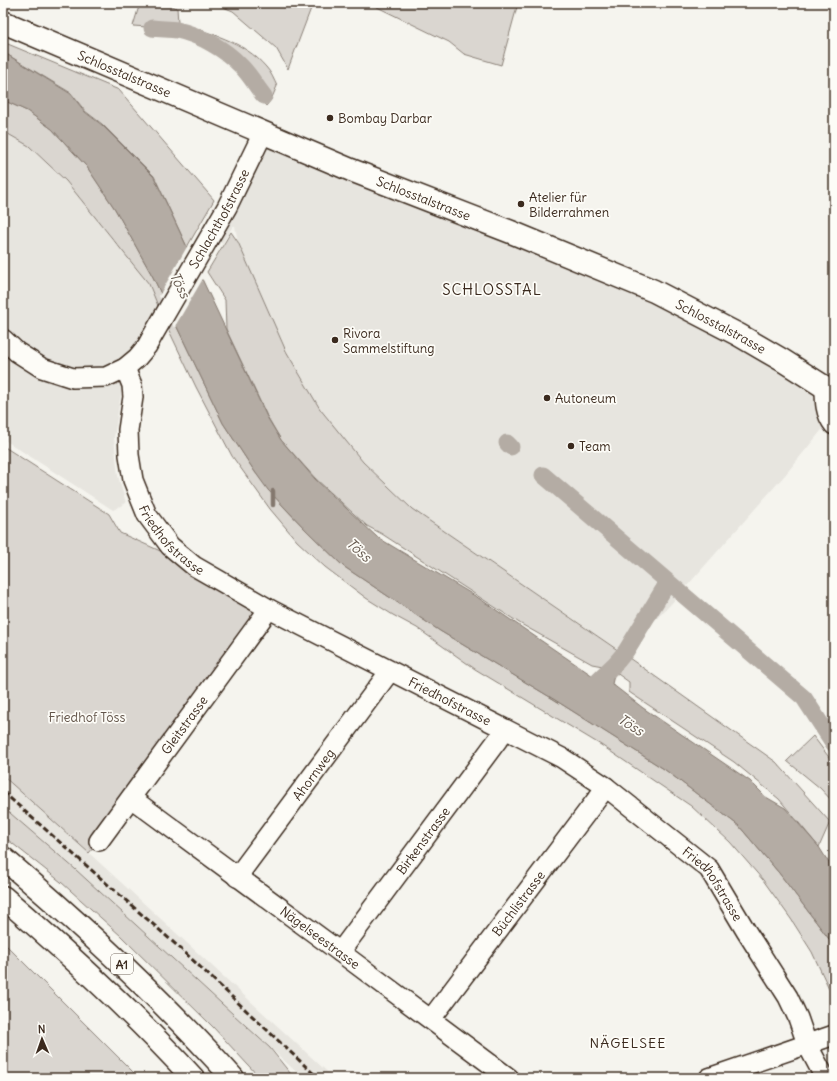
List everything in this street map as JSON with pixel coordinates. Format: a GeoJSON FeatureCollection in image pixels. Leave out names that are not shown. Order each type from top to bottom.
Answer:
{"type":"FeatureCollection","features":[{"type":"Feature","properties":{"kind":"main road","name":"Schlosstalstrasse"},"geometry":{"type":"LineString","coordinates":[[3,22],[351,170],[511,232],[654,291],[738,334],[829,390]]}},
{"type":"Feature","properties":{"kind":"main road","name":"A1"},"geometry":{"type":"LineString","coordinates":[[3,858],[77,922],[144,985],[233,1078]]}},
{"type":"Feature","properties":{"kind":"main road","name":"A1"},"geometry":{"type":"LineString","coordinates":[[3,897],[103,987],[193,1078]]}},
{"type":"Feature","properties":{"kind":"street","name":"Schlachthofstrasse"},"geometry":{"type":"LineString","coordinates":[[3,340],[17,352],[42,368],[73,378],[106,378],[125,368],[137,358],[147,346],[227,207],[264,133]]}},
{"type":"Feature","properties":{"kind":"street","name":"Friedhofstrasse"},"geometry":{"type":"LineString","coordinates":[[125,368],[132,385],[133,397],[128,430],[129,455],[133,480],[147,515],[170,546],[194,566],[269,609],[562,758],[606,787],[709,869],[788,997],[798,1018],[807,1044],[825,1078]]}},
{"type":"Feature","properties":{"kind":"street"},"geometry":{"type":"LineString","coordinates":[[829,390],[825,404],[830,420],[834,425]]}},
{"type":"Feature","properties":{"kind":"street","name":"Gleitstrasse"},"geometry":{"type":"LineString","coordinates":[[99,841],[269,609]]}},
{"type":"Feature","properties":{"kind":"street","name":"Ahornweg"},"geometry":{"type":"LineString","coordinates":[[237,877],[390,671]]}},
{"type":"Feature","properties":{"kind":"street","name":"Birkenstrasse"},"geometry":{"type":"LineString","coordinates":[[340,952],[505,730]]}},
{"type":"Feature","properties":{"kind":"street","name":"Büchlistrasse"},"geometry":{"type":"LineString","coordinates":[[431,1019],[606,787]]}},
{"type":"Feature","properties":{"kind":"street","name":"Nägelseestrasse"},"geometry":{"type":"LineString","coordinates":[[131,798],[509,1078]]}},
{"type":"Feature","properties":{"kind":"street"},"geometry":{"type":"LineString","coordinates":[[709,1078],[830,1036]]}},
{"type":"Feature","properties":{"kind":"shaded area"},"geometry":{"type":"Polygon","coordinates":[[[3,131],[29,146],[66,181],[149,284],[163,318],[125,368],[114,438],[118,476],[126,503],[113,510],[3,439],[3,131]]]}},
{"type":"Feature","properties":{"kind":"shaded area"},"geometry":{"type":"Polygon","coordinates":[[[263,133],[739,335],[825,387],[830,420],[785,475],[671,604],[623,653],[412,509],[363,462],[320,409],[286,351],[238,242],[235,226],[233,226],[222,244],[214,229],[263,133]]]}},
{"type":"Feature","properties":{"kind":"shaded area"},"geometry":{"type":"Polygon","coordinates":[[[3,776],[334,1078],[303,1078],[75,869],[3,807],[3,776]]]}},
{"type":"Feature","properties":{"kind":"green space"},"geometry":{"type":"Polygon","coordinates":[[[140,3],[160,3],[177,8],[178,23],[214,34],[237,44],[257,58],[269,71],[277,86],[271,100],[266,106],[261,100],[265,95],[243,67],[231,56],[199,37],[176,29],[133,26],[140,3]]]}},
{"type":"Feature","properties":{"kind":"green space"},"geometry":{"type":"Polygon","coordinates":[[[213,3],[313,3],[288,69],[276,48],[233,11],[213,3]]]}},
{"type":"Feature","properties":{"kind":"green space"},"geometry":{"type":"Polygon","coordinates":[[[359,3],[518,3],[501,65],[464,54],[449,42],[375,6],[359,3]]]}},
{"type":"Feature","properties":{"kind":"green space"},"geometry":{"type":"Polygon","coordinates":[[[3,42],[119,90],[214,200],[187,247],[154,176],[102,124],[85,111],[71,93],[3,52],[3,42]]]}},
{"type":"Feature","properties":{"kind":"green space"},"geometry":{"type":"Polygon","coordinates":[[[3,100],[27,111],[52,129],[87,167],[115,209],[153,277],[223,423],[255,472],[283,506],[343,566],[440,631],[555,700],[664,769],[739,826],[779,873],[829,939],[834,949],[834,999],[812,952],[791,919],[763,880],[730,842],[691,806],[601,745],[475,669],[417,628],[366,598],[325,567],[297,541],[270,509],[232,456],[196,387],[163,318],[149,284],[66,181],[29,146],[3,131],[3,100]]]}},
{"type":"Feature","properties":{"kind":"green space"},"geometry":{"type":"Polygon","coordinates":[[[231,232],[238,242],[286,351],[320,409],[363,462],[412,509],[622,653],[776,762],[830,822],[819,847],[779,799],[734,762],[629,692],[629,682],[608,667],[592,664],[521,624],[382,534],[367,526],[315,478],[281,440],[267,416],[226,329],[225,300],[207,272],[231,232]]]}},
{"type":"Feature","properties":{"kind":"green space","name":"Friedhof Töss"},"geometry":{"type":"Polygon","coordinates":[[[3,446],[109,514],[120,533],[194,566],[269,609],[89,853],[3,776],[3,446]]]}},
{"type":"Feature","properties":{"kind":"green space"},"geometry":{"type":"Polygon","coordinates":[[[813,736],[834,764],[834,803],[820,788],[787,761],[813,736]]]}},
{"type":"Feature","properties":{"kind":"green space"},"geometry":{"type":"Polygon","coordinates":[[[3,807],[75,869],[270,1048],[294,1078],[260,1078],[213,1027],[121,936],[61,882],[3,836],[3,807]]]}},
{"type":"Feature","properties":{"kind":"green space"},"geometry":{"type":"Polygon","coordinates":[[[3,943],[7,946],[139,1078],[3,1078],[3,943]]]}},
{"type":"Feature","properties":{"kind":"water","name":"Töss"},"geometry":{"type":"Polygon","coordinates":[[[3,52],[71,94],[85,112],[102,125],[154,177],[267,417],[281,440],[315,479],[377,537],[480,599],[593,676],[608,667],[615,671],[612,684],[643,708],[750,781],[766,797],[785,808],[819,847],[834,871],[834,949],[829,939],[779,873],[739,826],[664,769],[555,700],[440,631],[343,566],[268,490],[223,423],[153,277],[115,209],[87,167],[52,129],[27,111],[3,100],[3,52]]]}},
{"type":"Feature","properties":{"kind":"pier"},"geometry":{"type":"Polygon","coordinates":[[[188,245],[204,277],[174,328],[159,296],[188,245]]]}},
{"type":"Feature","properties":{"kind":"waterway"},"geometry":{"type":"LineString","coordinates":[[152,28],[186,32],[220,48],[241,66],[264,96]]}},
{"type":"Feature","properties":{"kind":"waterway"},"geometry":{"type":"LineString","coordinates":[[507,443],[511,447]]}},
{"type":"Feature","properties":{"kind":"waterway"},"geometry":{"type":"LineString","coordinates":[[543,475],[804,698],[834,744]]}},
{"type":"Feature","properties":{"kind":"waterway"},"geometry":{"type":"LineString","coordinates":[[273,491],[273,505]]}},
{"type":"Feature","properties":{"kind":"waterway"},"geometry":{"type":"LineString","coordinates":[[593,685],[626,651],[668,582]]}},
{"type":"Feature","properties":{"kind":"railway"},"geometry":{"type":"LineString","coordinates":[[3,792],[181,949],[318,1078]]}},
{"type":"Feature","properties":{"kind":"place","name":"Bombay Darbar"},"geometry":{"type":"Point","coordinates":[330,118]}},
{"type":"Feature","properties":{"kind":"place","name":"Atelier für Bilderrahmen"},"geometry":{"type":"Point","coordinates":[521,204]}},
{"type":"Feature","properties":{"kind":"place","name":"Rivora Sammelstiftung"},"geometry":{"type":"Point","coordinates":[335,340]}},
{"type":"Feature","properties":{"kind":"place","name":"Autoneum"},"geometry":{"type":"Point","coordinates":[547,398]}},
{"type":"Feature","properties":{"kind":"place","name":"Team"},"geometry":{"type":"Point","coordinates":[571,446]}},
{"type":"Feature","properties":{"kind":"district","name":"SCHLOSSTAL"},"geometry":{"type":"Point","coordinates":[492,289]}},
{"type":"Feature","properties":{"kind":"district","name":"NÄGELSEE"},"geometry":{"type":"Point","coordinates":[628,1043]}}]}
